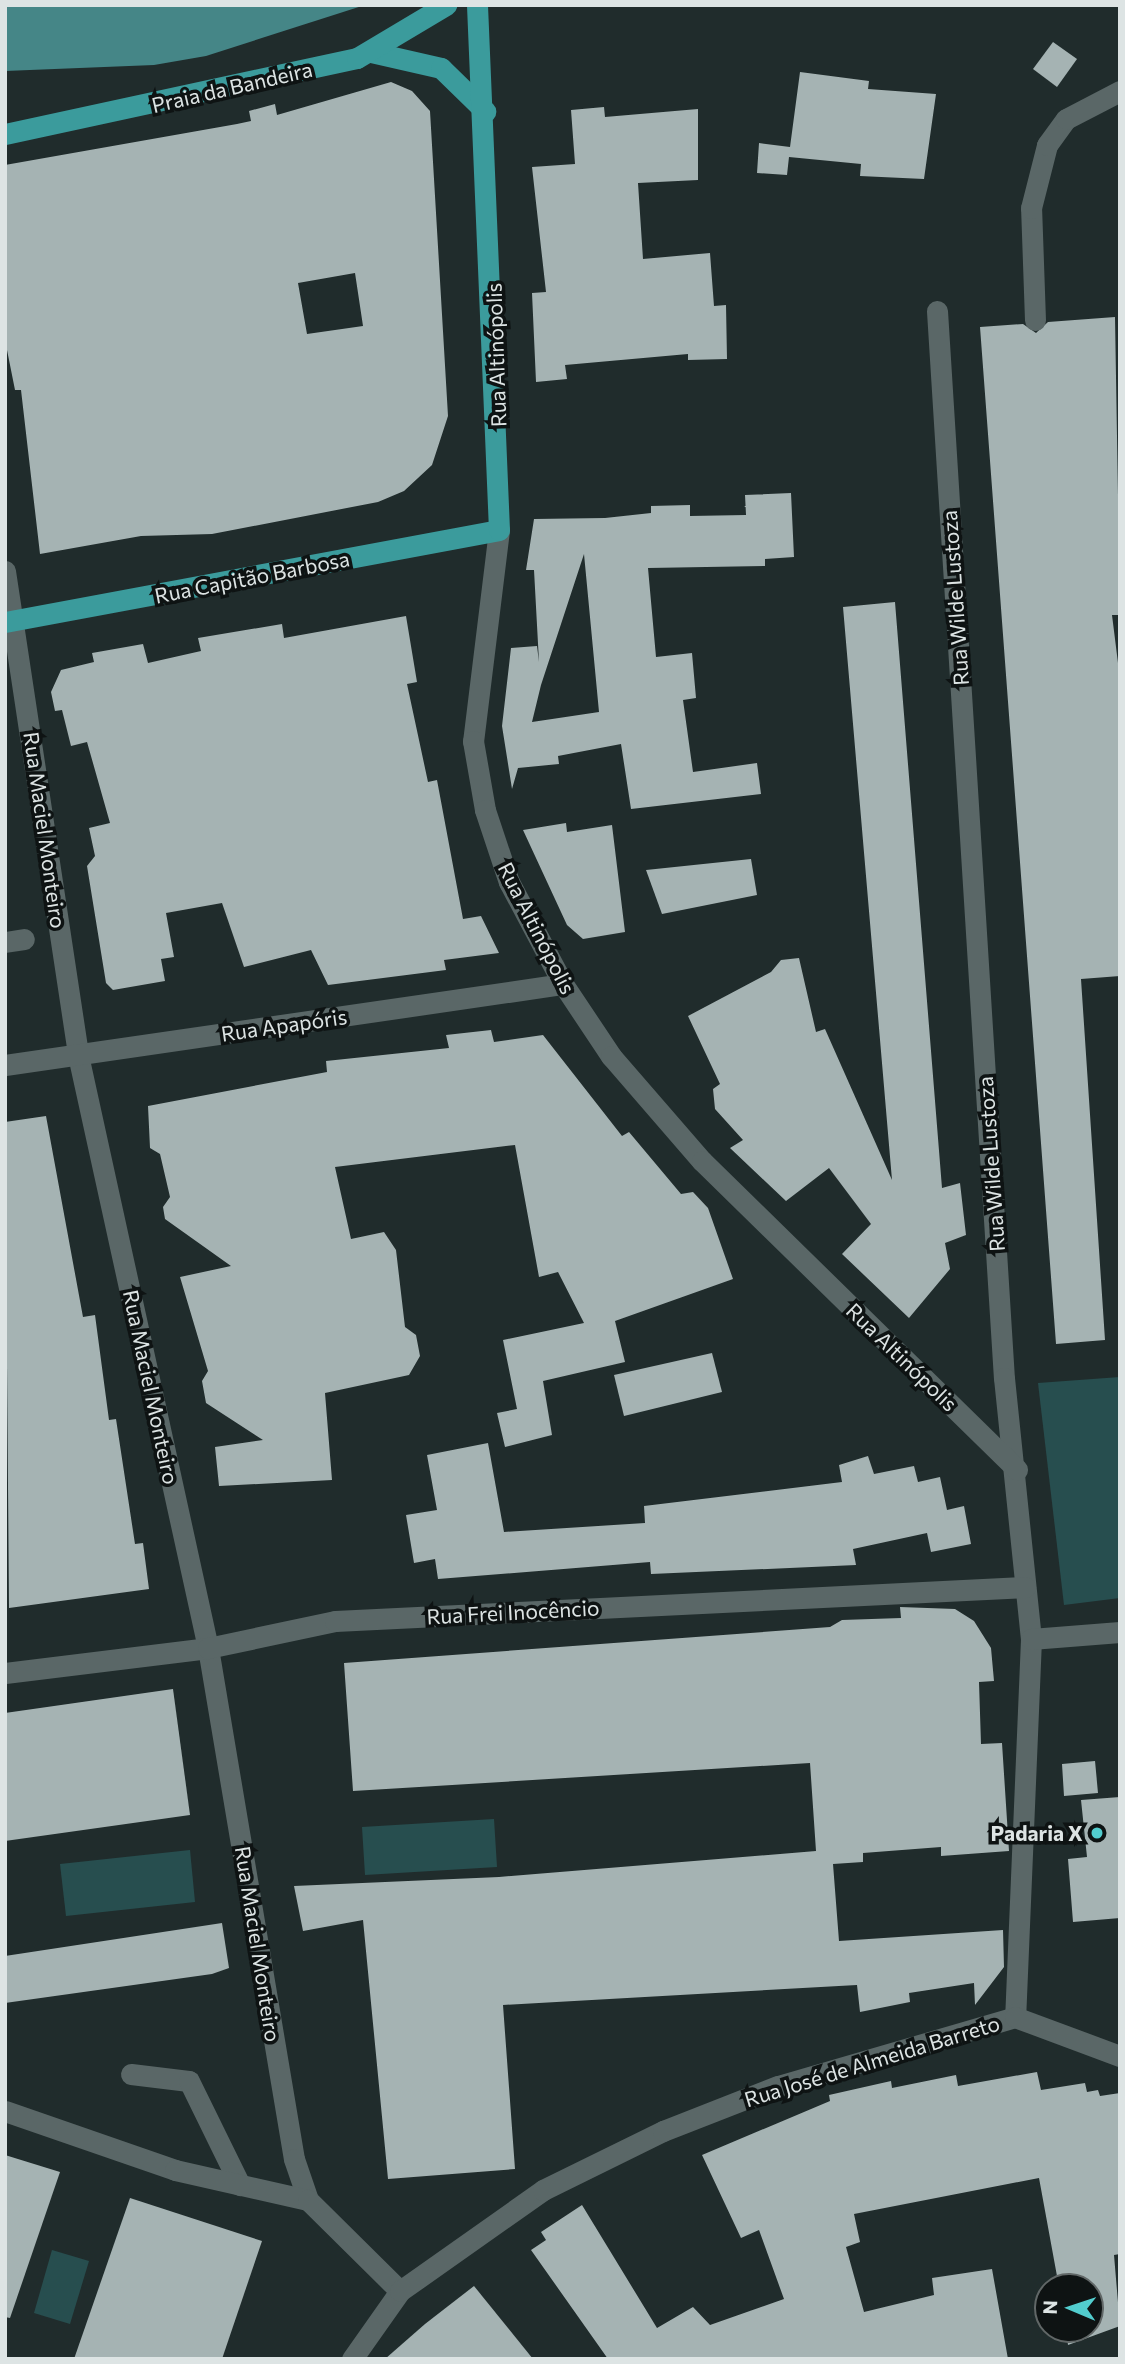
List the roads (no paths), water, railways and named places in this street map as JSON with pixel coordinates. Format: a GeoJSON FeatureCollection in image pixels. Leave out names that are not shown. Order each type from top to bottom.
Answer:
{"type":"FeatureCollection","features":[{"type":"Feature","properties":{"kind":"main road","name":"Praia da Bandeira"},"geometry":{"type":"LineString","coordinates":[[5,134],[112,116],[371,52],[446,5]]}},
{"type":"Feature","properties":{"kind":"main road","name":"Rua Altinópolis"},"geometry":{"type":"LineString","coordinates":[[477,5],[485,111],[499,530]]}},
{"type":"Feature","properties":{"kind":"main road"},"geometry":{"type":"LineString","coordinates":[[371,52],[441,68],[485,111]]}},
{"type":"Feature","properties":{"kind":"main road","name":"Rua Capitão Barbosa"},"geometry":{"type":"LineString","coordinates":[[9,622],[499,530]]}},
{"type":"Feature","properties":{"kind":"street"},"geometry":{"type":"LineString","coordinates":[[1034,320],[1031,208],[1047,145],[1066,119],[1120,90]]}},
{"type":"Feature","properties":{"kind":"street","name":"Rua Wilde Lustoza"},"geometry":{"type":"LineString","coordinates":[[937,311],[1004,1378],[1017,1469],[1031,1639],[1015,2017]]}},
{"type":"Feature","properties":{"kind":"street","name":"Rua Altinópolis"},"geometry":{"type":"LineString","coordinates":[[499,530],[473,741],[485,810],[509,882],[563,984],[611,1056],[702,1161],[1017,1469]]}},
{"type":"Feature","properties":{"kind":"street","name":"Rua Maciel Monteiro"},"geometry":{"type":"LineString","coordinates":[[5,571],[9,622],[78,1055],[208,1648],[294,2160],[308,2200]]}},
{"type":"Feature","properties":{"kind":"street","name":"Rua Apapóris"},"geometry":{"type":"LineString","coordinates":[[5,1065],[563,984]]}},
{"type":"Feature","properties":{"kind":"street","name":"Rua Frei Inocêncio"},"geometry":{"type":"LineString","coordinates":[[5,1673],[208,1648],[335,1620],[1025,1587]]}},
{"type":"Feature","properties":{"kind":"street"},"geometry":{"type":"LineString","coordinates":[[1031,1639],[1120,1632]]}},
{"type":"Feature","properties":{"kind":"street","name":"Rua José de Almeida Barreto"},"geometry":{"type":"LineString","coordinates":[[352,2359],[400,2291],[543,2190],[663,2131],[778,2086],[1015,2017],[1120,2056]]}},
{"type":"Feature","properties":{"kind":"street"},"geometry":{"type":"LineString","coordinates":[[131,2074],[189,2081],[240,2185]]}},
{"type":"Feature","properties":{"kind":"street"},"geometry":{"type":"LineString","coordinates":[[5,2111],[175,2171],[308,2200],[400,2291]]}},
{"type":"Feature","properties":{"kind":"place","name":"Padaria X"},"geometry":{"type":"Point","coordinates":[1097,1833]}}]}
